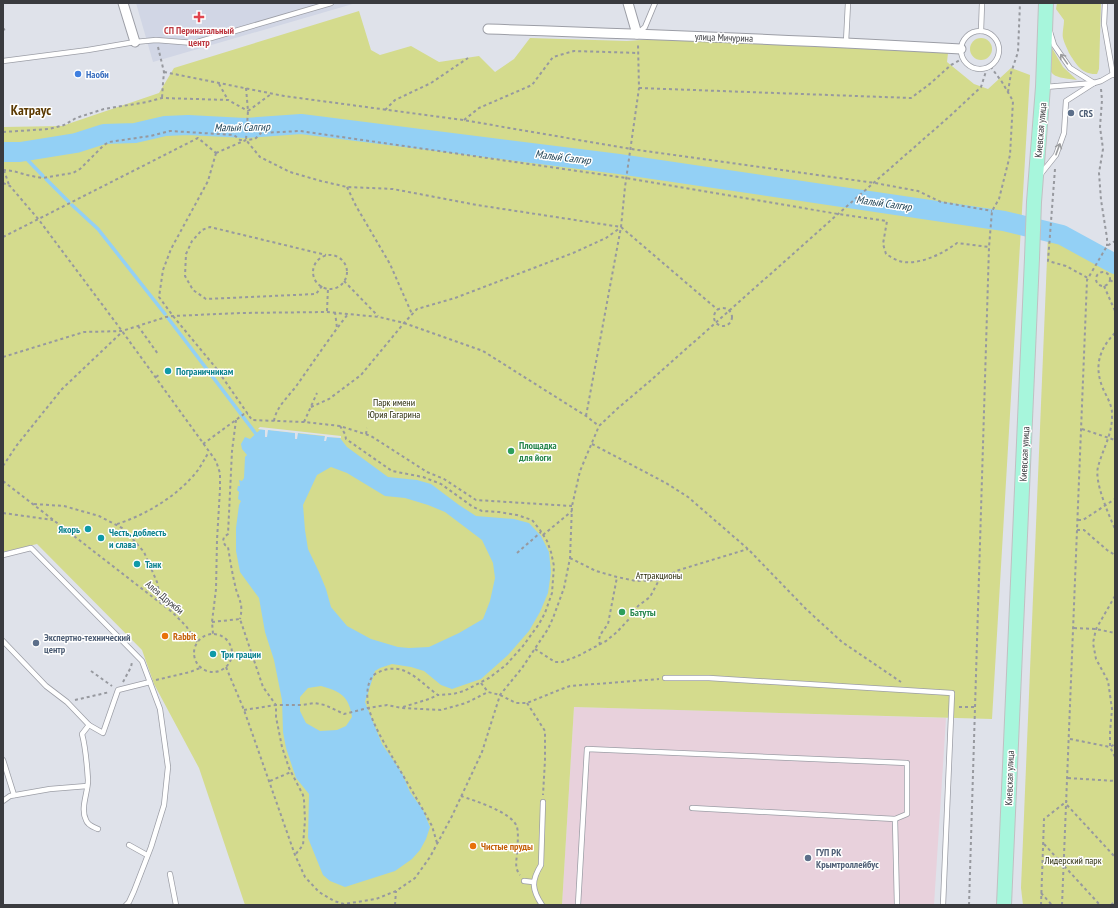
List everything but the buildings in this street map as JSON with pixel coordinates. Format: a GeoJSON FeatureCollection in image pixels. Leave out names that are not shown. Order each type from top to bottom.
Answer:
{"type":"FeatureCollection","features":[{"type":"Feature","properties":{"kind":"main road","name":"Киевская улица"},"geometry":{"type":"LineString","coordinates":[[1004,905],[1034,202],[1043,87],[1046,3]]}},
{"type":"Feature","properties":{"kind":"street"},"geometry":{"type":"LineString","coordinates":[[123,3],[135,42]]}},
{"type":"Feature","properties":{"kind":"street"},"geometry":{"type":"LineString","coordinates":[[628,3],[637,34]]}},
{"type":"Feature","properties":{"kind":"street","name":"улица Мичурина"},"geometry":{"type":"LineString","coordinates":[[488,29],[846,42],[960,49]]}},
{"type":"Feature","properties":{"kind":"lane"},"geometry":{"type":"LineString","coordinates":[[3,61],[156,40],[194,43],[317,5],[331,3]]}},
{"type":"Feature","properties":{"kind":"lane"},"geometry":{"type":"LineString","coordinates":[[637,34],[646,27],[655,3]]}},
{"type":"Feature","properties":{"kind":"lane"},"geometry":{"type":"LineString","coordinates":[[846,42],[848,3]]}},
{"type":"Feature","properties":{"kind":"lane"},"geometry":{"type":"LineString","coordinates":[[981,31],[982,3]]}},
{"type":"Feature","properties":{"kind":"lane"},"geometry":{"type":"LineString","coordinates":[[1043,87],[1094,83],[1114,74],[1104,24],[1105,3]]}},
{"type":"Feature","properties":{"kind":"lane"},"geometry":{"type":"LineString","coordinates":[[1045,18],[1054,45],[1070,68],[1094,83]]}},
{"type":"Feature","properties":{"kind":"lane"},"geometry":{"type":"LineString","coordinates":[[981,31],[986,32],[994,38],[998,46],[998,56],[996,61],[988,67],[978,69],[965,63],[960,49],[961,44],[966,37],[973,32],[981,31]]}},
{"type":"Feature","properties":{"kind":"lane"},"geometry":{"type":"LineString","coordinates":[[1036,180],[1056,156],[1064,133],[1066,101],[1094,83]]}},
{"type":"Feature","properties":{"kind":"lane"},"geometry":{"type":"LineString","coordinates":[[3,555],[30,548],[142,661],[160,709],[168,767],[164,805],[134,891],[126,905]]}},
{"type":"Feature","properties":{"kind":"lane"},"geometry":{"type":"LineString","coordinates":[[3,641],[46,686],[67,702],[89,725],[103,734],[118,690],[150,682]]}},
{"type":"Feature","properties":{"kind":"lane"},"geometry":{"type":"LineString","coordinates":[[665,678],[709,678],[952,693],[943,905]]}},
{"type":"Feature","properties":{"kind":"lane"},"geometry":{"type":"LineString","coordinates":[[89,725],[82,734],[85,746],[88,782],[85,795],[84,814],[86,822],[98,828]]}},
{"type":"Feature","properties":{"kind":"lane"},"geometry":{"type":"LineString","coordinates":[[578,905],[587,749],[907,763],[907,814],[895,819],[692,808]]}},
{"type":"Feature","properties":{"kind":"lane"},"geometry":{"type":"LineString","coordinates":[[3,760],[14,796]]}},
{"type":"Feature","properties":{"kind":"lane"},"geometry":{"type":"LineString","coordinates":[[3,801],[10,796],[50,789],[87,786]]}},
{"type":"Feature","properties":{"kind":"lane"},"geometry":{"type":"LineString","coordinates":[[542,905],[535,892],[533,882],[541,865],[543,802]]}},
{"type":"Feature","properties":{"kind":"lane"},"geometry":{"type":"LineString","coordinates":[[895,819],[897,905]]}},
{"type":"Feature","properties":{"kind":"lane"},"geometry":{"type":"LineString","coordinates":[[129,845],[147,855]]}},
{"type":"Feature","properties":{"kind":"lane"},"geometry":{"type":"LineString","coordinates":[[170,874],[176,905]]}},
{"type":"Feature","properties":{"kind":"lane"},"geometry":{"type":"LineString","coordinates":[[524,881],[533,882]]}},
{"type":"Feature","properties":{"kind":"path"},"geometry":{"type":"LineString","coordinates":[[1008,92],[1011,73],[1018,52],[1020,3]]}},
{"type":"Feature","properties":{"kind":"path"},"geometry":{"type":"LineString","coordinates":[[586,416],[621,228],[639,88],[639,53],[637,34]]}},
{"type":"Feature","properties":{"kind":"path"},"geometry":{"type":"LineString","coordinates":[[156,40],[164,72],[162,98]]}},
{"type":"Feature","properties":{"kind":"path"},"geometry":{"type":"LineString","coordinates":[[463,120],[479,108],[532,86],[553,57],[574,51],[639,53]]}},
{"type":"Feature","properties":{"kind":"path"},"geometry":{"type":"LineString","coordinates":[[385,110],[395,100],[431,82],[468,58]]}},
{"type":"Feature","properties":{"kind":"path"},"geometry":{"type":"LineString","coordinates":[[639,88],[911,98],[951,65],[962,58]]}},
{"type":"Feature","properties":{"kind":"path"},"geometry":{"type":"LineString","coordinates":[[226,668],[244,710],[305,877],[320,892],[334,901],[344,905],[376,898],[396,891],[415,878],[430,857],[452,816],[482,752],[500,695],[522,668],[548,629],[553,618],[564,588],[570,558],[572,506],[580,471],[599,426],[950,116],[981,87],[988,67],[1002,82],[1013,101],[1010,155],[1000,199],[992,211],[989,246],[970,905]]}},
{"type":"Feature","properties":{"kind":"path"},"geometry":{"type":"LineString","coordinates":[[164,72],[284,96],[463,120],[631,149],[874,183],[918,191],[941,202],[992,211]]}},
{"type":"Feature","properties":{"kind":"path"},"geometry":{"type":"LineString","coordinates":[[1101,81],[1102,100],[1100,127],[1102,149],[1099,173],[1107,246]]}},
{"type":"Feature","properties":{"kind":"path"},"geometry":{"type":"LineString","coordinates":[[218,83],[228,100],[248,112]]}},
{"type":"Feature","properties":{"kind":"path"},"geometry":{"type":"LineString","coordinates":[[246,88],[248,112],[246,140],[260,157],[290,172],[347,187],[393,189],[477,205],[621,228],[718,310]]}},
{"type":"Feature","properties":{"kind":"path"},"geometry":{"type":"LineString","coordinates":[[248,112],[271,93]]}},
{"type":"Feature","properties":{"kind":"path"},"geometry":{"type":"LineString","coordinates":[[3,132],[49,129],[64,125],[76,118],[104,109],[162,98],[228,100]]}},
{"type":"Feature","properties":{"kind":"path"},"geometry":{"type":"LineString","coordinates":[[213,634],[212,622],[216,589],[220,474],[216,461],[156,377],[39,220],[10,186],[3,170],[13,170],[42,178],[73,173],[80,169],[104,145],[109,142],[150,136],[170,131],[234,135],[240,140],[246,140],[255,139],[261,133],[300,131],[627,177],[886,221],[883,244],[886,254],[902,262],[916,262],[932,257],[957,243],[989,246]]}},
{"type":"Feature","properties":{"kind":"path"},"geometry":{"type":"LineString","coordinates":[[198,132],[198,138]]}},
{"type":"Feature","properties":{"kind":"path"},"geometry":{"type":"LineString","coordinates":[[198,138],[216,153]]}},
{"type":"Feature","properties":{"kind":"path"},"geometry":{"type":"LineString","coordinates":[[3,237],[198,138]]}},
{"type":"Feature","properties":{"kind":"path"},"geometry":{"type":"LineString","coordinates":[[216,153],[246,140]]}},
{"type":"Feature","properties":{"kind":"path"},"geometry":{"type":"LineString","coordinates":[[216,153],[208,181],[171,249],[163,270],[159,297],[216,368],[252,420],[304,422],[340,426],[366,434],[427,472],[444,479],[476,500],[572,506]]}},
{"type":"Feature","properties":{"kind":"path"},"geometry":{"type":"LineString","coordinates":[[1056,156],[1048,261],[1066,266],[1088,278]]}},
{"type":"Feature","properties":{"kind":"path"},"geometry":{"type":"LineString","coordinates":[[3,183],[10,186]]}},
{"type":"Feature","properties":{"kind":"path"},"geometry":{"type":"LineString","coordinates":[[347,187],[356,206],[390,264],[412,314]]}},
{"type":"Feature","properties":{"kind":"path"},"geometry":{"type":"LineString","coordinates":[[322,286],[316,294],[206,299],[193,290],[185,276],[186,254],[192,241],[202,230],[210,227],[326,255],[333,255],[339,257],[344,262],[347,275],[340,285],[334,288],[322,286],[317,282],[314,276],[313,269],[315,263],[326,255]]}},
{"type":"Feature","properties":{"kind":"path"},"geometry":{"type":"LineString","coordinates":[[311,407],[329,399],[361,375],[417,309],[455,298],[573,253],[606,238],[621,228]]}},
{"type":"Feature","properties":{"kind":"path"},"geometry":{"type":"LineString","coordinates":[[1062,905],[1087,280],[1107,246],[1115,241]]}},
{"type":"Feature","properties":{"kind":"path"},"geometry":{"type":"LineString","coordinates":[[1092,272],[1096,275]]}},
{"type":"Feature","properties":{"kind":"path"},"geometry":{"type":"LineString","coordinates":[[1096,275],[1100,272],[1105,272],[1109,275],[1110,280],[1115,283]]}},
{"type":"Feature","properties":{"kind":"path"},"geometry":{"type":"LineString","coordinates":[[1096,275],[1095,280],[1099,285],[1104,286],[1115,311]]}},
{"type":"Feature","properties":{"kind":"path"},"geometry":{"type":"LineString","coordinates":[[1104,286],[1108,284],[1110,280]]}},
{"type":"Feature","properties":{"kind":"path"},"geometry":{"type":"LineString","coordinates":[[344,281],[378,317]]}},
{"type":"Feature","properties":{"kind":"path"},"geometry":{"type":"LineString","coordinates":[[327,312],[328,288]]}},
{"type":"Feature","properties":{"kind":"path"},"geometry":{"type":"LineString","coordinates":[[723,308],[730,310],[732,316],[729,324],[720,326],[716,323],[714,316],[718,310],[723,308]]}},
{"type":"Feature","properties":{"kind":"path"},"geometry":{"type":"LineString","coordinates":[[3,357],[84,332],[122,331],[173,316],[240,313],[335,312],[378,317],[404,323],[483,351],[586,416],[599,426]]}},
{"type":"Feature","properties":{"kind":"path"},"geometry":{"type":"LineString","coordinates":[[335,312],[337,328]]}},
{"type":"Feature","properties":{"kind":"path"},"geometry":{"type":"LineString","coordinates":[[274,421],[275,414],[297,386],[348,314]]}},
{"type":"Feature","properties":{"kind":"path"},"geometry":{"type":"LineString","coordinates":[[138,326],[158,354]]}},
{"type":"Feature","properties":{"kind":"path"},"geometry":{"type":"LineString","coordinates":[[3,466],[17,445],[62,389],[122,331]]}},
{"type":"Feature","properties":{"kind":"path"},"geometry":{"type":"LineString","coordinates":[[1115,333],[1104,346],[1100,355],[1098,368],[1102,387],[1110,400],[1112,428],[1097,469],[1105,506],[1115,529]]}},
{"type":"Feature","properties":{"kind":"path"},"geometry":{"type":"LineString","coordinates":[[156,377],[160,374]]}},
{"type":"Feature","properties":{"kind":"path"},"geometry":{"type":"LineString","coordinates":[[304,422],[317,392]]}},
{"type":"Feature","properties":{"kind":"path"},"geometry":{"type":"LineString","coordinates":[[204,444],[244,414],[248,414]]}},
{"type":"Feature","properties":{"kind":"path"},"geometry":{"type":"LineString","coordinates":[[236,420],[232,451],[228,534],[224,537],[223,541],[228,547],[235,587],[242,602],[240,619],[262,687],[278,705]]}},
{"type":"Feature","properties":{"kind":"path"},"geometry":{"type":"LineString","coordinates":[[340,426],[346,439],[392,471],[424,477],[441,484],[472,507],[482,511],[517,515],[532,520],[542,532],[551,552],[554,566],[552,593],[545,612],[539,624],[523,646],[506,665],[481,683],[464,691],[453,694],[438,695],[402,708]]}},
{"type":"Feature","properties":{"kind":"path"},"geometry":{"type":"LineString","coordinates":[[366,428],[366,434]]}},
{"type":"Feature","properties":{"kind":"path"},"geometry":{"type":"LineString","coordinates":[[1081,429],[1115,440]]}},
{"type":"Feature","properties":{"kind":"path"},"geometry":{"type":"LineString","coordinates":[[592,444],[666,483],[688,497],[748,549],[806,609],[842,642],[913,691]]}},
{"type":"Feature","properties":{"kind":"path"},"geometry":{"type":"LineString","coordinates":[[116,524],[132,519],[148,511],[175,493],[198,470],[209,452]]}},
{"type":"Feature","properties":{"kind":"path","name":"Алея Дружби"},"geometry":{"type":"LineString","coordinates":[[3,481],[161,603],[186,626],[198,642]]}},
{"type":"Feature","properties":{"kind":"path"},"geometry":{"type":"LineString","coordinates":[[1078,520],[1083,520],[1115,499]]}},
{"type":"Feature","properties":{"kind":"path"},"geometry":{"type":"LineString","coordinates":[[32,504],[64,506],[99,516],[124,529],[144,552],[157,582],[161,603]]}},
{"type":"Feature","properties":{"kind":"path"},"geometry":{"type":"LineString","coordinates":[[543,535],[572,511]]}},
{"type":"Feature","properties":{"kind":"path"},"geometry":{"type":"LineString","coordinates":[[3,513],[54,520]]}},
{"type":"Feature","properties":{"kind":"path"},"geometry":{"type":"LineString","coordinates":[[1077,530],[1084,530],[1115,555]]}},
{"type":"Feature","properties":{"kind":"path"},"geometry":{"type":"LineString","coordinates":[[517,553],[542,532]]}},
{"type":"Feature","properties":{"kind":"path"},"geometry":{"type":"LineString","coordinates":[[570,558],[596,571],[617,577],[636,581],[659,580],[679,570],[748,549]]}},
{"type":"Feature","properties":{"kind":"path"},"geometry":{"type":"LineString","coordinates":[[600,645],[600,635],[608,624],[617,577]]}},
{"type":"Feature","properties":{"kind":"path"},"geometry":{"type":"LineString","coordinates":[[535,649],[555,662],[562,662],[606,642],[630,618],[638,606],[650,597],[659,580]]}},
{"type":"Feature","properties":{"kind":"path"},"geometry":{"type":"LineString","coordinates":[[1115,596],[1096,629],[1093,643],[1096,659],[1108,681],[1112,709],[1110,747],[1115,757]]}},
{"type":"Feature","properties":{"kind":"path"},"geometry":{"type":"LineString","coordinates":[[212,622],[240,619]]}},
{"type":"Feature","properties":{"kind":"path"},"geometry":{"type":"LineString","coordinates":[[1074,628],[1096,629],[1115,633]]}},
{"type":"Feature","properties":{"kind":"path"},"geometry":{"type":"LineString","coordinates":[[213,634],[219,635],[225,639],[232,650],[232,656],[226,668],[220,671],[210,672],[201,668],[197,664],[194,653],[201,638],[213,634]]}},
{"type":"Feature","properties":{"kind":"path"},"geometry":{"type":"LineString","coordinates":[[150,682],[201,668]]}},
{"type":"Feature","properties":{"kind":"path"},"geometry":{"type":"LineString","coordinates":[[437,843],[432,826],[378,732],[367,708],[367,689],[369,682],[374,675],[390,668],[408,672],[418,678],[438,695]]}},
{"type":"Feature","properties":{"kind":"path"},"geometry":{"type":"LineString","coordinates":[[91,671],[118,690]]}},
{"type":"Feature","properties":{"kind":"path"},"geometry":{"type":"LineString","coordinates":[[481,683],[488,692],[500,695],[516,703],[527,703],[570,686],[665,678]]}},
{"type":"Feature","properties":{"kind":"path"},"geometry":{"type":"LineString","coordinates":[[67,702],[118,690]]}},
{"type":"Feature","properties":{"kind":"path"},"geometry":{"type":"LineString","coordinates":[[244,710],[278,705],[314,704],[325,705],[344,714],[367,708],[387,706],[441,710],[466,703],[488,692]]}},
{"type":"Feature","properties":{"kind":"path"},"geometry":{"type":"LineString","coordinates":[[527,703],[545,732],[543,802]]}},
{"type":"Feature","properties":{"kind":"path"},"geometry":{"type":"LineString","coordinates":[[278,705],[276,717],[282,747],[291,772],[304,800],[305,820],[303,845],[296,855]]}},
{"type":"Feature","properties":{"kind":"path"},"geometry":{"type":"LineString","coordinates":[[952,707],[976,707]]}},
{"type":"Feature","properties":{"kind":"path"},"geometry":{"type":"LineString","coordinates":[[1069,739],[1110,747],[1115,744]]}},
{"type":"Feature","properties":{"kind":"path"},"geometry":{"type":"LineString","coordinates":[[270,781],[291,772]]}},
{"type":"Feature","properties":{"kind":"path"},"geometry":{"type":"LineString","coordinates":[[1068,778],[1115,781]]}},
{"type":"Feature","properties":{"kind":"path"},"geometry":{"type":"LineString","coordinates":[[461,796],[498,810],[515,823],[518,836],[516,863],[517,872],[524,881]]}},
{"type":"Feature","properties":{"kind":"path"},"geometry":{"type":"LineString","coordinates":[[1041,905],[1044,819],[1067,801]]}},
{"type":"Feature","properties":{"kind":"path"},"geometry":{"type":"LineString","coordinates":[[1067,805],[1115,857]]}},
{"type":"Feature","properties":{"kind":"path"},"geometry":{"type":"LineString","coordinates":[[1043,844],[1100,905]]}},
{"type":"Feature","properties":{"kind":"path"},"geometry":{"type":"LineString","coordinates":[[395,905],[396,891]]}},
{"type":"Feature","properties":{"kind":"path"},"geometry":{"type":"LineString","coordinates":[[1042,893],[1052,905]]}},
{"type":"Feature","properties":{"kind":"path"},"geometry":{"type":"LineString","coordinates":[[1111,905],[1115,901]]}},
{"type":"Feature","properties":{"kind":"shaded area"},"geometry":{"type":"Polygon","coordinates":[[[136,3],[356,3],[153,62],[136,3]]]}},
{"type":"Feature","properties":{"kind":"shaded area"},"geometry":{"type":"Polygon","coordinates":[[[574,707],[946,718],[934,905],[562,905],[574,707]]]}},
{"type":"Feature","properties":{"kind":"green space"},"geometry":{"type":"Polygon","coordinates":[[[1057,3],[1101,3],[1099,69],[1097,74],[1083,71],[1069,53],[1063,38],[1064,20],[1056,9],[1057,3]]]}},
{"type":"Feature","properties":{"kind":"green space","name":"Парк имени Юрия Гагарина"},"geometry":{"type":"Polygon","coordinates":[[[359,11],[371,50],[380,55],[411,46],[439,62],[479,56],[495,72],[514,59],[530,38],[627,41],[655,39],[948,53],[947,62],[974,84],[988,89],[1011,68],[1030,75],[992,719],[574,707],[562,905],[245,905],[199,768],[154,684],[142,650],[37,544],[3,552],[3,127],[62,126],[159,93],[174,68],[359,11]]]}},
{"type":"Feature","properties":{"kind":"green space"},"geometry":{"type":"Polygon","coordinates":[[[981,38],[989,41],[992,49],[989,57],[981,60],[973,57],[970,49],[973,41],[981,38]]]}},
{"type":"Feature","properties":{"kind":"green space"},"geometry":{"type":"Polygon","coordinates":[[[1049,47],[1052,48],[1063,67],[1077,80],[1055,76],[1052,73],[1049,64],[1049,47]]]}},
{"type":"Feature","properties":{"kind":"green space","name":"Лидерский парк"},"geometry":{"type":"Polygon","coordinates":[[[1048,235],[1060,236],[1115,267],[1115,905],[1023,905],[1021,888],[1048,235]]]}},
{"type":"Feature","properties":{"kind":"water"},"geometry":{"type":"Polygon","coordinates":[[[261,429],[340,438],[347,447],[388,477],[417,480],[431,484],[476,516],[514,519],[529,523],[541,536],[549,552],[551,572],[548,593],[540,612],[529,631],[508,655],[481,679],[452,689],[441,685],[424,671],[411,667],[392,664],[375,671],[365,702],[382,744],[402,773],[410,792],[423,810],[430,827],[420,850],[412,859],[395,871],[345,887],[330,881],[323,875],[308,838],[309,794],[296,778],[286,748],[283,732],[282,700],[274,660],[265,632],[259,598],[240,572],[236,551],[236,528],[239,505],[241,501],[238,499],[239,492],[237,490],[238,486],[240,486],[239,480],[242,481],[244,478],[245,457],[247,455],[242,449],[241,444],[245,437],[250,439],[261,429]],[[331,467],[317,475],[303,505],[305,530],[308,549],[326,589],[331,607],[347,626],[371,639],[398,647],[429,647],[459,633],[483,619],[490,601],[495,578],[493,563],[482,540],[445,512],[405,498],[385,496],[347,473],[331,467]],[[321,686],[308,688],[300,697],[300,711],[306,723],[320,731],[337,730],[346,726],[352,717],[349,704],[346,699],[338,692],[321,686]]]}},
{"type":"Feature","properties":{"kind":"pier"},"geometry":{"type":"Polygon","coordinates":[[[260,427],[341,436],[341,438],[327,437],[326,441],[324,441],[325,436],[298,433],[297,439],[295,439],[295,433],[268,430],[267,437],[265,437],[265,430],[258,429],[260,427]]]}},
{"type":"Feature","properties":{"kind":"waterway","name":"Малый Салгир"},"geometry":{"type":"LineString","coordinates":[[3,152],[20,152],[76,143],[104,134],[135,133],[165,126],[188,125],[245,128],[301,124],[619,164],[1004,221],[1062,235],[1115,264]]}},
{"type":"Feature","properties":{"kind":"waterway"},"geometry":{"type":"LineString","coordinates":[[20,152],[43,176]]}},
{"type":"Feature","properties":{"kind":"waterway"},"geometry":{"type":"LineString","coordinates":[[46,179],[69,202]]}},
{"type":"Feature","properties":{"kind":"waterway"},"geometry":{"type":"LineString","coordinates":[[72,205],[98,229],[165,314]]}},
{"type":"Feature","properties":{"kind":"waterway"},"geometry":{"type":"LineString","coordinates":[[168,318],[256,434]]}},
{"type":"Feature","properties":{"kind":"place","name":"СП Перинатальный центр"},"geometry":{"type":"Point","coordinates":[199,17]}},
{"type":"Feature","properties":{"kind":"place","name":"Наоби"},"geometry":{"type":"Point","coordinates":[78,74]}},
{"type":"Feature","properties":{"kind":"place","name":"CRS"},"geometry":{"type":"Point","coordinates":[1071,113]}},
{"type":"Feature","properties":{"kind":"place","name":"Пограничникам"},"geometry":{"type":"Point","coordinates":[168,371]}},
{"type":"Feature","properties":{"kind":"place","name":"Площадка для йоги"},"geometry":{"type":"Point","coordinates":[511,451]}},
{"type":"Feature","properties":{"kind":"place","name":"Якорь"},"geometry":{"type":"Point","coordinates":[88,529]}},
{"type":"Feature","properties":{"kind":"place","name":"Честь, доблесть и слава"},"geometry":{"type":"Point","coordinates":[101,538]}},
{"type":"Feature","properties":{"kind":"place","name":"Танк"},"geometry":{"type":"Point","coordinates":[137,564]}},
{"type":"Feature","properties":{"kind":"place","name":"Батуты"},"geometry":{"type":"Point","coordinates":[622,612]}},
{"type":"Feature","properties":{"kind":"place","name":"Rabbit"},"geometry":{"type":"Point","coordinates":[165,636]}},
{"type":"Feature","properties":{"kind":"place","name":"Экспертно-технический центр"},"geometry":{"type":"Point","coordinates":[36,643]}},
{"type":"Feature","properties":{"kind":"place","name":"Три грации"},"geometry":{"type":"Point","coordinates":[213,654]}},
{"type":"Feature","properties":{"kind":"place","name":"Чистые пруды"},"geometry":{"type":"Point","coordinates":[473,846]}},
{"type":"Feature","properties":{"kind":"place","name":"ГУП РК Крымтроллейбус"},"geometry":{"type":"Point","coordinates":[808,858]}},
{"type":"Feature","properties":{"kind":"district","name":"Катраус"},"geometry":{"type":"Point","coordinates":[31,110]}},
{"type":"Feature","properties":{"kind":"park label","name":"Аттракционы"},"geometry":{"type":"Point","coordinates":[659,575]}}]}
